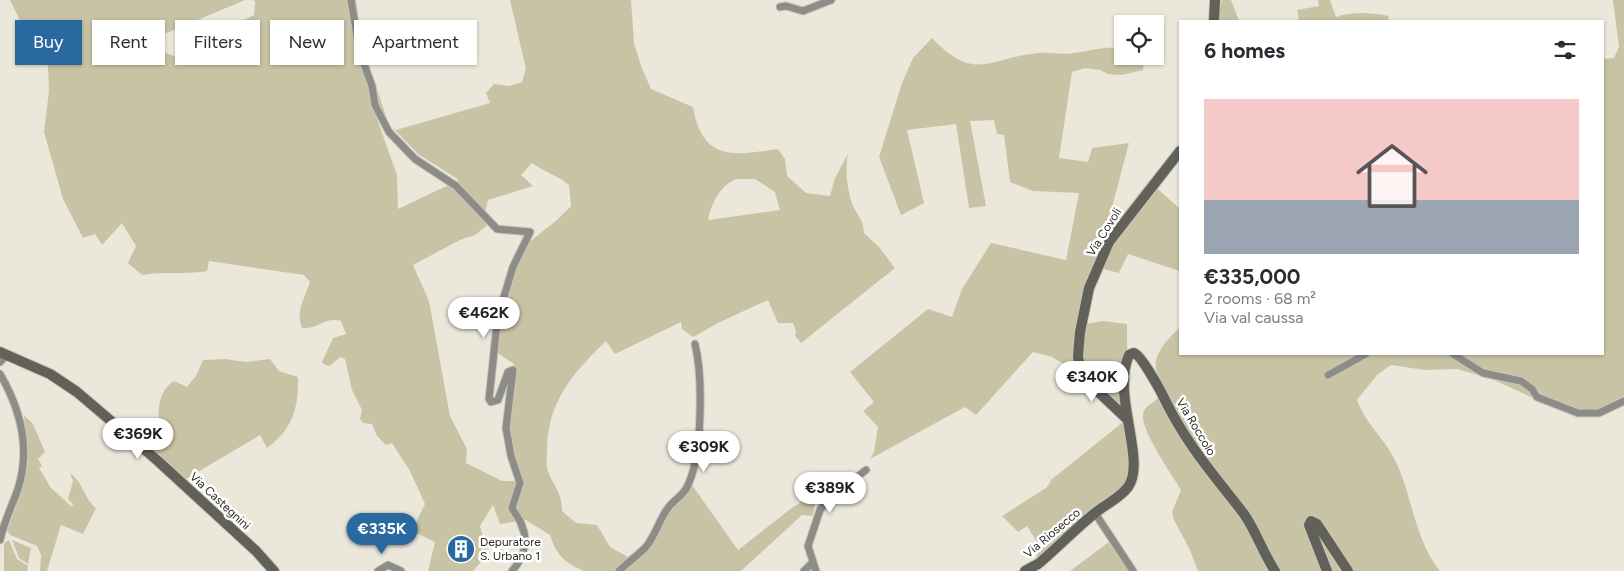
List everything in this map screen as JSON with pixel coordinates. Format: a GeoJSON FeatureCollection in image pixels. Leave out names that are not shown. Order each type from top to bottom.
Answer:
{"type":"FeatureCollection","features":[{"type":"Feature","properties":{"kind":"street"},"geometry":{"type":"LineString","coordinates":[[351,0],[360,53],[372,86],[375,105],[389,132],[415,159],[456,186],[497,229],[530,232],[513,267],[503,300],[496,333],[489,396],[491,402],[498,400],[507,374],[510,370],[513,370],[506,428],[510,456],[520,480],[512,508],[523,527],[524,551],[518,564],[512,571]]}},
{"type":"Feature","properties":{"kind":"street"},"geometry":{"type":"LineString","coordinates":[[780,7],[786,6],[803,11],[831,0]]}},
{"type":"Feature","properties":{"kind":"street"},"geometry":{"type":"LineString","coordinates":[[1214,20],[1215,0]]}},
{"type":"Feature","properties":{"kind":"street","name":"Via Covoli"},"geometry":{"type":"LineString","coordinates":[[1126,418],[1091,385],[1080,370],[1078,356],[1080,332],[1089,288],[1099,261],[1119,227],[1179,152]]}},
{"type":"Feature","properties":{"kind":"street"},"geometry":{"type":"LineString","coordinates":[[619,571],[645,548],[665,513],[686,490],[692,475],[696,458],[700,402],[698,361],[695,344]]}},
{"type":"Feature","properties":{"kind":"street","name":"Via Castegnini"},"geometry":{"type":"LineString","coordinates":[[0,352],[50,374],[78,392],[158,461],[250,546],[274,571]]}},
{"type":"Feature","properties":{"kind":"street","name":"Via Roccolo"},"geometry":{"type":"LineString","coordinates":[[1126,418],[1125,374],[1128,357],[1134,353],[1141,357],[1147,372],[1159,387],[1171,414],[1200,460],[1246,518],[1275,571]]}},
{"type":"Feature","properties":{"kind":"street"},"geometry":{"type":"LineString","coordinates":[[1328,375],[1364,355]]}},
{"type":"Feature","properties":{"kind":"street"},"geometry":{"type":"LineString","coordinates":[[1455,355],[1483,373],[1521,381],[1532,389],[1537,397],[1578,413],[1599,413],[1624,401]]}},
{"type":"Feature","properties":{"kind":"street"},"geometry":{"type":"LineString","coordinates":[[0,362],[5,357],[12,357]]}},
{"type":"Feature","properties":{"kind":"street"},"geometry":{"type":"LineString","coordinates":[[0,374],[19,411],[24,454],[18,488],[0,540]]}},
{"type":"Feature","properties":{"kind":"street","name":"Via Riosecco"},"geometry":{"type":"LineString","coordinates":[[1025,571],[1038,564],[1095,513],[1121,494],[1132,479],[1134,461],[1126,418]]}},
{"type":"Feature","properties":{"kind":"street"},"geometry":{"type":"LineString","coordinates":[[816,571],[808,544],[821,507],[830,497],[866,470]]}},
{"type":"Feature","properties":{"kind":"street","name":"Via Riosecco"},"geometry":{"type":"LineString","coordinates":[[1095,513],[1133,571]]}},
{"type":"Feature","properties":{"kind":"street"},"geometry":{"type":"LineString","coordinates":[[1327,571],[1309,525],[1311,521],[1318,524],[1348,571]]}},
{"type":"Feature","properties":{"kind":"street"},"geometry":{"type":"LineString","coordinates":[[804,571],[813,562]]}},
{"type":"Feature","properties":{"kind":"street"},"geometry":{"type":"LineString","coordinates":[[378,571],[388,565],[401,571]]}},
{"type":"Feature","properties":{"kind":"shaded area"},"geometry":{"type":"Polygon","coordinates":[[[10,0],[245,0],[198,20],[175,20],[175,30],[165,34],[165,20],[92,20],[92,65],[165,65],[165,53],[175,57],[175,65],[260,65],[260,20],[244,20],[254,15],[255,1],[251,0],[356,0],[359,20],[354,20],[354,65],[369,65],[386,116],[376,116],[397,175],[398,209],[459,180],[418,154],[392,127],[396,130],[490,103],[486,93],[494,84],[509,86],[522,82],[526,69],[510,0],[631,0],[634,43],[651,89],[693,107],[697,125],[704,137],[712,146],[722,151],[747,153],[778,149],[785,159],[787,176],[806,193],[830,196],[835,178],[848,154],[849,191],[852,203],[863,224],[864,233],[879,247],[895,268],[801,343],[795,336],[796,331],[793,323],[778,323],[768,300],[720,322],[693,337],[682,329],[681,322],[615,354],[606,341],[583,365],[564,389],[552,416],[548,432],[547,466],[561,499],[562,511],[576,523],[597,525],[610,547],[630,558],[653,532],[685,483],[692,485],[738,550],[793,507],[809,498],[815,502],[813,516],[802,515],[741,571],[584,571],[562,558],[555,548],[550,535],[526,520],[500,524],[493,505],[480,526],[488,554],[473,571],[428,571],[435,542],[412,531],[425,504],[410,471],[392,443],[386,445],[377,436],[372,424],[363,423],[360,419],[362,410],[352,390],[345,359],[340,357],[330,366],[322,362],[333,338],[346,334],[341,321],[331,320],[312,327],[302,328],[300,310],[310,282],[304,275],[209,261],[207,271],[142,275],[128,263],[136,246],[122,223],[102,245],[95,234],[83,238],[63,199],[44,132],[49,91],[48,66],[82,65],[82,20],[20,20],[10,0]],[[532,163],[521,175],[533,186],[488,200],[485,212],[491,222],[475,235],[460,240],[413,265],[429,301],[450,416],[467,449],[466,463],[502,481],[515,481],[515,466],[508,416],[517,371],[514,364],[493,350],[501,328],[510,284],[528,243],[571,206],[569,185],[532,163]],[[755,179],[734,180],[720,192],[711,208],[708,220],[780,210],[775,192],[755,179]]]}},
{"type":"Feature","properties":{"kind":"shaded area"},"geometry":{"type":"Polygon","coordinates":[[[1222,0],[1231,0],[1239,20],[1219,20],[1218,14],[1222,0]]]}},
{"type":"Feature","properties":{"kind":"shaded area"},"geometry":{"type":"Polygon","coordinates":[[[1318,0],[1330,0],[1336,17],[1356,13],[1389,16],[1388,20],[1299,20],[1297,10],[1319,6],[1318,0]]]}},
{"type":"Feature","properties":{"kind":"shaded area"},"geometry":{"type":"Polygon","coordinates":[[[1613,0],[1624,0],[1624,396],[1586,415],[1548,405],[1492,379],[1457,369],[1425,370],[1391,365],[1377,375],[1357,400],[1369,423],[1394,458],[1424,544],[1440,571],[1198,571],[1172,512],[1181,490],[1152,442],[1143,415],[1146,408],[1157,399],[1161,392],[1156,369],[1157,357],[1163,346],[1179,328],[1179,355],[1604,355],[1604,57],[1606,59],[1614,58],[1619,47],[1613,0]]]}},
{"type":"Feature","properties":{"kind":"shaded area"},"geometry":{"type":"Polygon","coordinates":[[[932,38],[947,52],[960,60],[972,64],[983,64],[1039,53],[1070,54],[1114,48],[1114,65],[1143,65],[1143,70],[1122,75],[1108,74],[1100,70],[1085,68],[1072,72],[1059,158],[1088,162],[1092,148],[1129,143],[1111,211],[1119,219],[1149,181],[1179,208],[1179,271],[1128,254],[1119,273],[1099,268],[1085,324],[1103,321],[1127,324],[1128,473],[1122,488],[1037,562],[1036,540],[1027,526],[1018,532],[1002,516],[1046,488],[1051,481],[1042,460],[1051,480],[1123,422],[1073,369],[1052,357],[1033,352],[976,415],[965,407],[870,459],[874,452],[878,427],[863,411],[874,402],[850,372],[928,309],[952,317],[962,289],[991,243],[1066,260],[1079,193],[1033,191],[1010,182],[1004,135],[997,134],[994,120],[970,121],[986,206],[969,208],[956,124],[907,130],[924,203],[901,215],[879,157],[902,83],[913,58],[932,38]]]}},
{"type":"Feature","properties":{"kind":"shaded area"},"geometry":{"type":"Polygon","coordinates":[[[225,359],[246,362],[270,359],[279,371],[298,377],[295,408],[283,434],[267,448],[260,435],[186,479],[152,448],[151,438],[161,429],[159,409],[162,396],[174,381],[187,387],[196,376],[203,360],[225,359]]]}},
{"type":"Feature","properties":{"kind":"shaded area"},"geometry":{"type":"Polygon","coordinates":[[[24,415],[33,424],[45,452],[38,459],[42,466],[39,468],[51,488],[72,507],[73,504],[68,499],[73,481],[70,473],[78,481],[92,505],[96,508],[83,534],[61,525],[47,571],[40,571],[41,555],[37,546],[10,535],[7,531],[19,499],[28,463],[24,415]]]}},
{"type":"Feature","properties":{"kind":"shaded area"},"geometry":{"type":"Polygon","coordinates":[[[9,540],[17,559],[28,566],[27,571],[4,571],[4,543],[9,540]]]}},
{"type":"Feature","properties":{"kind":"shaded area"},"geometry":{"type":"Polygon","coordinates":[[[12,540],[31,548],[28,564],[19,558],[12,540]]]}},
{"type":"Feature","properties":{"kind":"shaded area"},"geometry":{"type":"Polygon","coordinates":[[[1109,542],[1129,571],[1070,571],[1109,542]]]}},
{"type":"Feature","properties":{"kind":"place","name":"Depuratore S. Urbano 1"},"geometry":{"type":"Point","coordinates":[461,549]}}]}
